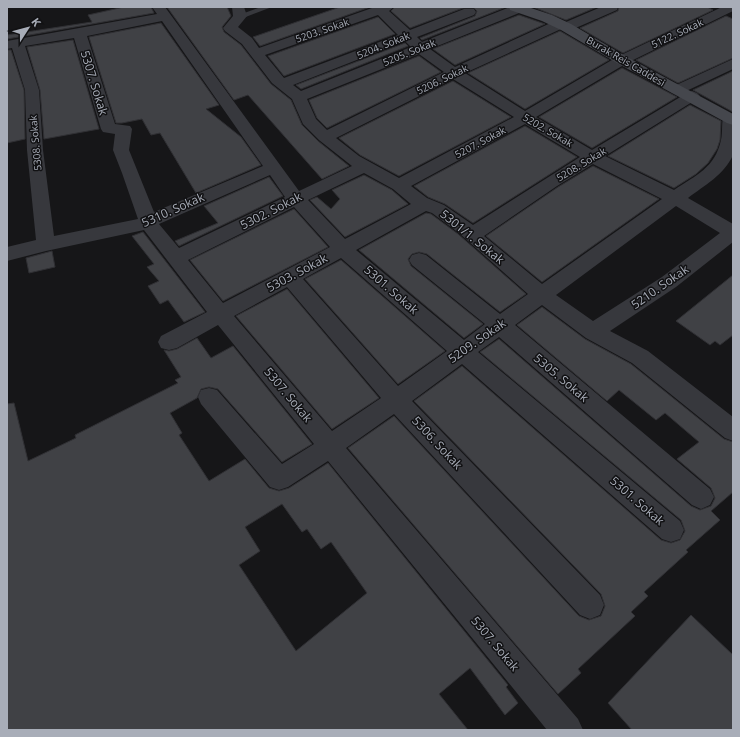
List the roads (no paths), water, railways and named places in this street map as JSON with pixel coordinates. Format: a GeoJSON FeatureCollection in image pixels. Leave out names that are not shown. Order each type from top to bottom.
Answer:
{"type":"FeatureCollection","features":[{"type":"Feature","properties":{"kind":"main road","name":"Burak Reis Caddesi"},"geometry":{"type":"LineString","coordinates":[[517,8],[563,25],[622,60],[732,119]]}},
{"type":"Feature","properties":{"kind":"street","name":"5204. Sokak"},"geometry":{"type":"LineString","coordinates":[[283,84],[407,35],[484,7]]}},
{"type":"Feature","properties":{"kind":"street","name":"5206. Sokak"},"geometry":{"type":"LineString","coordinates":[[325,137],[454,73],[563,25],[612,7]]}},
{"type":"Feature","properties":{"kind":"street","name":"5202. Sokak"},"geometry":{"type":"LineString","coordinates":[[382,8],[420,48],[454,73],[593,157],[675,198],[731,237]]}},
{"type":"Feature","properties":{"kind":"street","name":"5203. Sokak"},"geometry":{"type":"LineString","coordinates":[[257,53],[382,8]]}},
{"type":"Feature","properties":{"kind":"street","name":"5205. Sokak"},"geometry":{"type":"LineString","coordinates":[[299,97],[517,8]]}},
{"type":"Feature","properties":{"kind":"street","name":"5122. Sokak"},"geometry":{"type":"LineString","coordinates":[[622,60],[724,11]]}},
{"type":"Feature","properties":{"kind":"street","name":"5307. Sokak"},"geometry":{"type":"LineString","coordinates":[[12,44],[79,33],[161,12]]}},
{"type":"Feature","properties":{"kind":"street","name":"5301. Sokak"},"geometry":{"type":"LineString","coordinates":[[161,12],[295,198],[342,248],[671,530]]}},
{"type":"Feature","properties":{"kind":"street","name":"5301/1. Sokak"},"geometry":{"type":"LineString","coordinates":[[239,12],[230,28],[247,40],[277,80],[299,97],[309,121],[325,137],[353,160],[399,186],[421,202],[438,209],[472,235],[542,295],[593,332],[640,357],[731,425]]}},
{"type":"Feature","properties":{"kind":"street","name":"5307. Sokak"},"geometry":{"type":"LineString","coordinates":[[79,33],[109,129],[124,129],[121,150],[131,173],[148,222],[220,314],[567,730]]}},
{"type":"Feature","properties":{"kind":"street","name":"5308. Sokak"},"geometry":{"type":"LineString","coordinates":[[12,44],[32,90],[35,150],[46,244]]}},
{"type":"Feature","properties":{"kind":"street","name":"5207. Sokak"},"geometry":{"type":"LineString","coordinates":[[399,186],[526,117],[622,60]]}},
{"type":"Feature","properties":{"kind":"street","name":"5208. Sokak"},"geometry":{"type":"LineString","coordinates":[[472,235],[551,182],[593,157],[685,93],[733,63]]}},
{"type":"Feature","properties":{"kind":"street","name":"5209. Sokak"},"geometry":{"type":"LineString","coordinates":[[209,397],[279,478],[330,446],[396,400],[675,198],[719,164],[728,144],[733,127],[732,119]]}},
{"type":"Feature","properties":{"kind":"street","name":"5302. Sokak"},"geometry":{"type":"LineString","coordinates":[[177,258],[276,210],[295,198],[366,166]]}},
{"type":"Feature","properties":{"kind":"street","name":"5310. Sokak"},"geometry":{"type":"LineString","coordinates":[[7,254],[46,244],[138,226],[190,202],[272,168]]}},
{"type":"Feature","properties":{"kind":"street","name":"5303. Sokak"},"geometry":{"type":"LineString","coordinates":[[168,342],[426,204]]}},
{"type":"Feature","properties":{"kind":"street","name":"5210. Sokak"},"geometry":{"type":"LineString","coordinates":[[593,332],[669,282],[731,237]]}},
{"type":"Feature","properties":{"kind":"street","name":"5305. Sokak"},"geometry":{"type":"LineString","coordinates":[[419,260],[500,325],[701,497]]}},
{"type":"Feature","properties":{"kind":"street","name":"5306. Sokak"},"geometry":{"type":"LineString","coordinates":[[290,277],[396,400],[590,605]]}},
{"type":"Feature","properties":{"kind":"lane"},"geometry":{"type":"LineString","coordinates":[[239,12],[268,7]]}}]}
